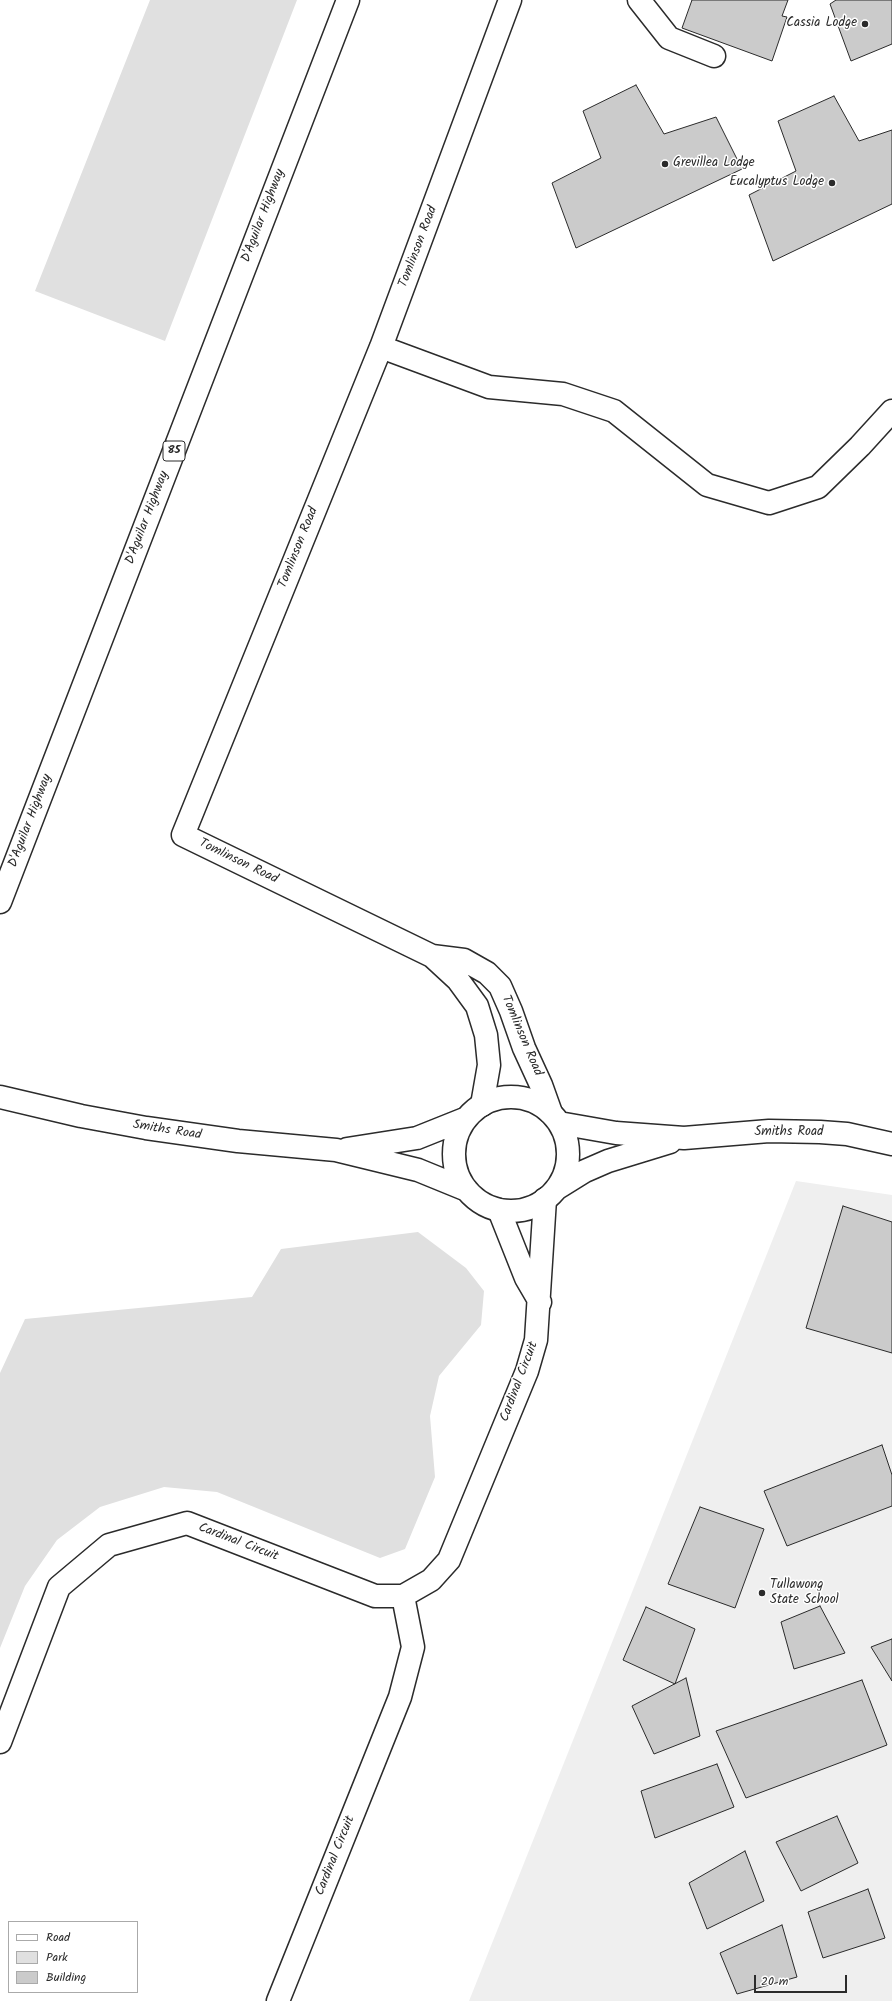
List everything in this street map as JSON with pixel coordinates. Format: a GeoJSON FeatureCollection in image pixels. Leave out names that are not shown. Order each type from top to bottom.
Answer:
{"type":"FeatureCollection","features":[{"type":"Feature","properties":{"kind":"main road","name":"D'Aguilar Highway"},"geometry":{"type":"LineString","coordinates":[[0,902],[348,0]]}},
{"type":"Feature","properties":{"kind":"main road","name":"Tomlinson Road"},"geometry":{"type":"LineString","coordinates":[[474,1111],[489,1065],[486,1034],[477,1006],[458,980],[432,956],[182,835],[381,347],[510,0]]}},
{"type":"Feature","properties":{"kind":"main road"},"geometry":{"type":"LineString","coordinates":[[639,0],[669,38],[714,56]]}},
{"type":"Feature","properties":{"kind":"main road"},"geometry":{"type":"LineString","coordinates":[[381,347],[489,387],[563,394],[614,411],[707,485],[769,503],[818,487],[860,446],[892,411]]}},
{"type":"Feature","properties":{"kind":"main road","name":"Tomlinson Road"},"geometry":{"type":"LineString","coordinates":[[432,956],[464,960],[487,973],[500,986],[511,1011],[524,1048],[555,1118]]}},
{"type":"Feature","properties":{"kind":"main road"},"geometry":{"type":"LineString","coordinates":[[518,1096],[536,1102],[555,1118],[566,1139],[568,1156],[564,1174],[550,1194],[535,1205],[523,1210],[499,1210],[481,1202],[467,1190],[457,1173],[454,1154],[457,1135],[474,1111],[499,1097],[518,1096]]}},
{"type":"Feature","properties":{"kind":"main road","name":"Smiths Road"},"geometry":{"type":"LineString","coordinates":[[4,1098],[81,1116],[146,1128],[238,1141],[336,1150],[418,1170],[467,1190]]}},
{"type":"Feature","properties":{"kind":"main road","name":"Smiths Road"},"geometry":{"type":"LineString","coordinates":[[336,1150],[417,1138],[474,1111]]}},
{"type":"Feature","properties":{"kind":"main road","name":"Smiths Road"},"geometry":{"type":"LineString","coordinates":[[555,1118],[616,1133],[684,1138],[768,1131],[820,1132],[847,1134],[892,1144]]}},
{"type":"Feature","properties":{"kind":"main road","name":"Smiths Road"},"geometry":{"type":"LineString","coordinates":[[550,1194],[585,1171],[608,1161],[684,1138]]}},
{"type":"Feature","properties":{"kind":"main road","name":"Cardinal Circuit"},"geometry":{"type":"LineString","coordinates":[[0,1742],[59,1587],[109,1545],[187,1523],[375,1596],[403,1596],[431,1580],[449,1560],[527,1371],[536,1340],[550,1194]]}},
{"type":"Feature","properties":{"kind":"main road"},"geometry":{"type":"LineString","coordinates":[[499,1210],[526,1278],[540,1302]]}},
{"type":"Feature","properties":{"kind":"main road","name":"Cardinal Circuit"},"geometry":{"type":"LineString","coordinates":[[278,2001],[400,1697],[413,1647],[403,1596]]}},
{"type":"Feature","properties":{"kind":"shaded area","name":"Tullawong State School"},"geometry":{"type":"Polygon","coordinates":[[[796,1181],[892,1195],[892,2001],[469,2001],[796,1181]]]}},
{"type":"Feature","properties":{"kind":"green space"},"geometry":{"type":"Polygon","coordinates":[[[150,0],[297,0],[165,341],[35,291],[150,0]]]}},
{"type":"Feature","properties":{"kind":"green space"},"geometry":{"type":"Polygon","coordinates":[[[418,1232],[466,1268],[484,1291],[481,1325],[439,1376],[430,1416],[435,1477],[405,1549],[380,1558],[217,1492],[164,1487],[100,1507],[57,1540],[25,1586],[0,1648],[0,1373],[25,1319],[252,1297],[281,1249],[418,1232]]]}},
{"type":"Feature","properties":{"kind":"building"},"geometry":{"type":"Polygon","coordinates":[[[692,0],[788,0],[782,16],[787,17],[772,61],[682,28],[692,0]]]}},
{"type":"Feature","properties":{"kind":"building","name":"Cassia Lodge"},"geometry":{"type":"Polygon","coordinates":[[[836,0],[892,0],[892,44],[851,61],[830,4],[836,0]]]}},
{"type":"Feature","properties":{"kind":"building","name":"Grevillea Lodge"},"geometry":{"type":"Polygon","coordinates":[[[636,85],[664,134],[716,117],[742,169],[576,248],[552,183],[601,158],[583,111],[636,85]]]}},
{"type":"Feature","properties":{"kind":"building","name":"Eucalyptus Lodge"},"geometry":{"type":"Polygon","coordinates":[[[834,96],[859,141],[892,130],[892,204],[773,261],[749,195],[796,171],[778,121],[834,96]]]}},
{"type":"Feature","properties":{"kind":"building"},"geometry":{"type":"Polygon","coordinates":[[[843,1206],[892,1222],[892,1353],[806,1328],[843,1206]]]}},
{"type":"Feature","properties":{"kind":"building"},"geometry":{"type":"Polygon","coordinates":[[[882,1445],[892,1475],[892,1506],[787,1546],[764,1491],[882,1445]]]}},
{"type":"Feature","properties":{"kind":"building"},"geometry":{"type":"Polygon","coordinates":[[[700,1507],[764,1529],[735,1608],[668,1584],[700,1507]]]}},
{"type":"Feature","properties":{"kind":"building"},"geometry":{"type":"Polygon","coordinates":[[[820,1606],[845,1653],[794,1669],[781,1622],[820,1606]]]}},
{"type":"Feature","properties":{"kind":"building"},"geometry":{"type":"Polygon","coordinates":[[[646,1607],[695,1629],[675,1684],[623,1660],[646,1607]]]}},
{"type":"Feature","properties":{"kind":"building"},"geometry":{"type":"Polygon","coordinates":[[[892,1639],[892,1681],[871,1647],[892,1639]]]}},
{"type":"Feature","properties":{"kind":"building"},"geometry":{"type":"Polygon","coordinates":[[[686,1678],[700,1736],[654,1754],[632,1706],[686,1678]]]}},
{"type":"Feature","properties":{"kind":"building"},"geometry":{"type":"Polygon","coordinates":[[[862,1680],[887,1745],[746,1798],[716,1731],[862,1680]]]}},
{"type":"Feature","properties":{"kind":"building"},"geometry":{"type":"Polygon","coordinates":[[[717,1764],[734,1807],[655,1838],[641,1791],[717,1764]]]}},
{"type":"Feature","properties":{"kind":"building"},"geometry":{"type":"Polygon","coordinates":[[[837,1816],[858,1863],[801,1891],[776,1842],[837,1816]]]}},
{"type":"Feature","properties":{"kind":"building"},"geometry":{"type":"Polygon","coordinates":[[[745,1851],[764,1901],[707,1929],[689,1883],[745,1851]]]}},
{"type":"Feature","properties":{"kind":"building"},"geometry":{"type":"Polygon","coordinates":[[[868,1889],[885,1938],[823,1958],[808,1912],[868,1889]]]}},
{"type":"Feature","properties":{"kind":"building"},"geometry":{"type":"Polygon","coordinates":[[[782,1925],[797,1977],[737,1994],[720,1953],[782,1925]]]}},
{"type":"Feature","properties":{"kind":"place","name":"Cassia Lodge"},"geometry":{"type":"Point","coordinates":[865,24]}},
{"type":"Feature","properties":{"kind":"place","name":"Grevillea Lodge"},"geometry":{"type":"Point","coordinates":[665,164]}},
{"type":"Feature","properties":{"kind":"place","name":"Eucalyptus Lodge"},"geometry":{"type":"Point","coordinates":[832,183]}},
{"type":"Feature","properties":{"kind":"place","name":"Tullawong State School"},"geometry":{"type":"Point","coordinates":[762,1593]}}]}
